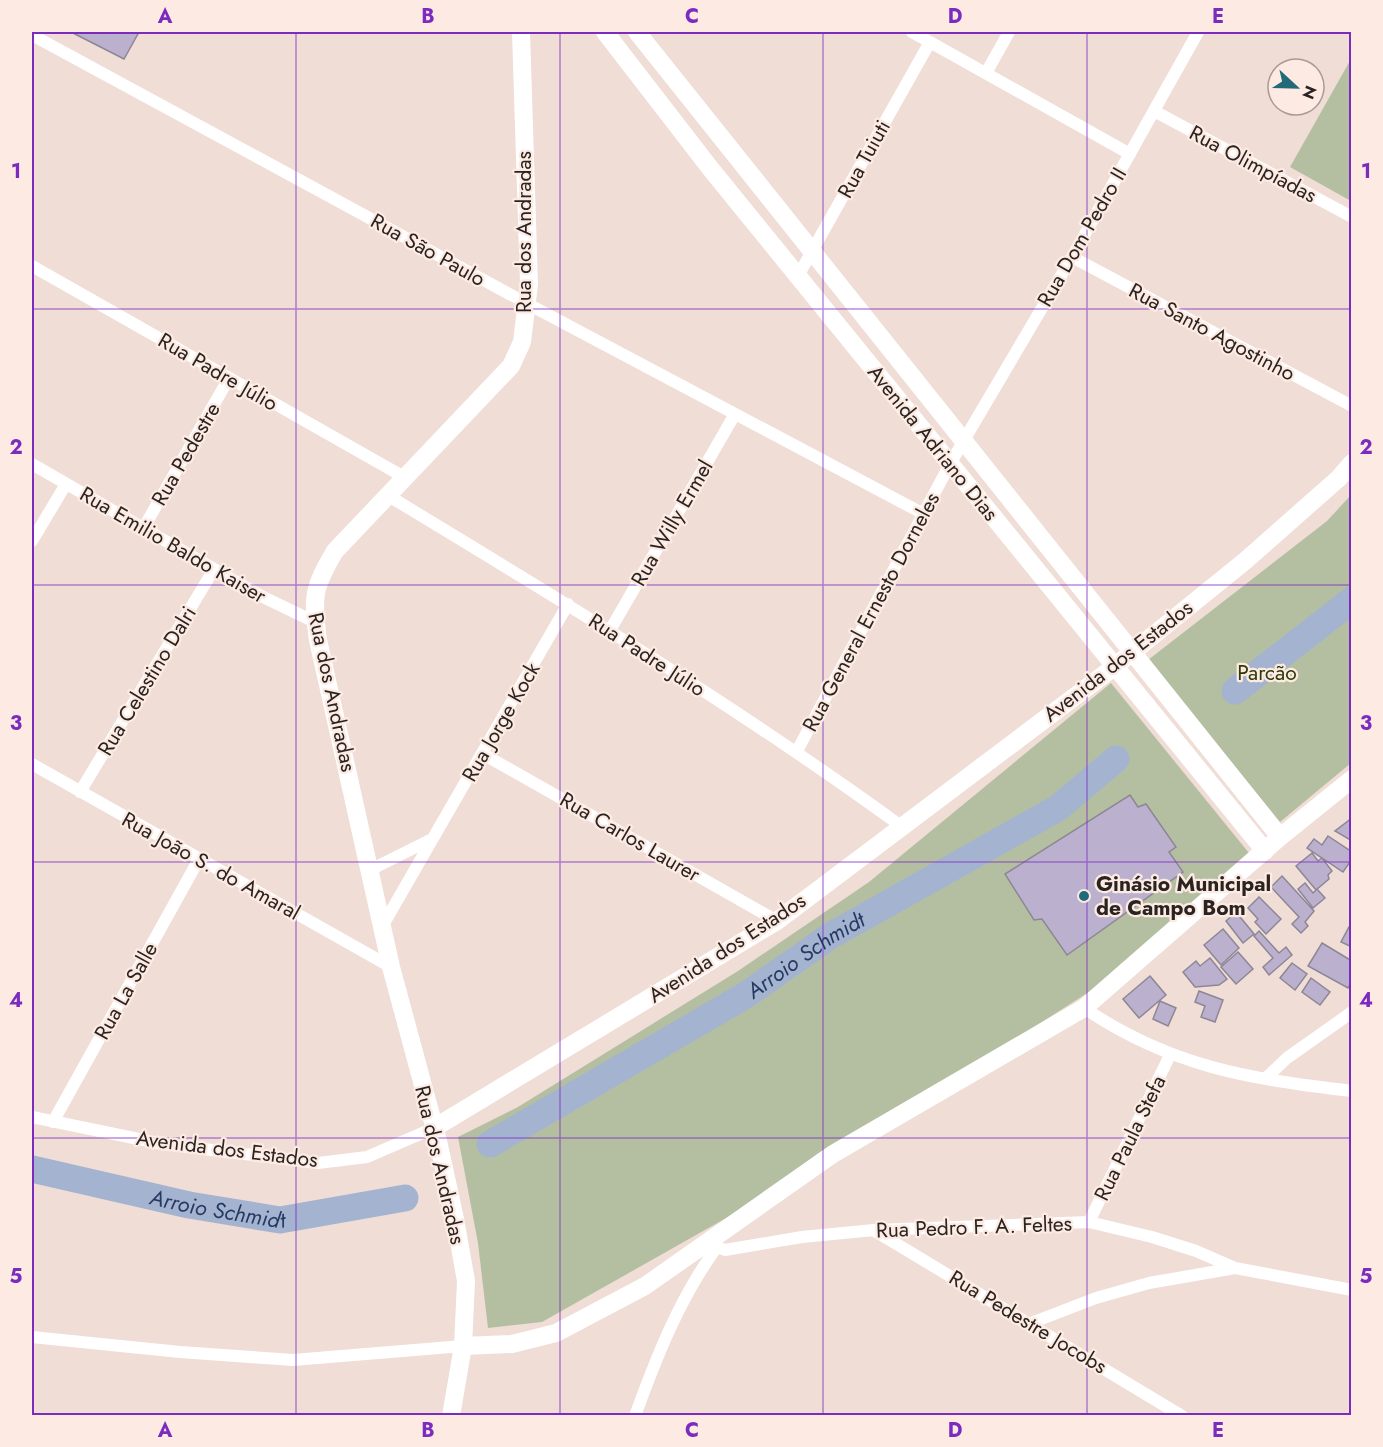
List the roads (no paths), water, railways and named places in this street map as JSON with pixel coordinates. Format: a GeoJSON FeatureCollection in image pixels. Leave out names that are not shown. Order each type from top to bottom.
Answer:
{"type":"FeatureCollection","features":[{"type":"Feature","properties":{"kind":"street","name":"Rua dos Andradas"},"geometry":{"type":"LineString","coordinates":[[451,1416],[463,1346],[465,1281],[455,1219],[434,1128],[391,967],[313,606],[317,581],[335,550],[511,366],[522,342],[529,284],[521,32]]}},
{"type":"Feature","properties":{"kind":"street","name":"Avenida Adriano Dias"},"geometry":{"type":"LineString","coordinates":[[605,32],[798,276],[1264,851]]}},
{"type":"Feature","properties":{"kind":"street","name":"Avenida Adriano Dias"},"geometry":{"type":"LineString","coordinates":[[637,32],[1280,837]]}},
{"type":"Feature","properties":{"kind":"street"},"geometry":{"type":"LineString","coordinates":[[912,32],[1130,154]]}},
{"type":"Feature","properties":{"kind":"street"},"geometry":{"type":"LineString","coordinates":[[986,73],[1009,32]]}},
{"type":"Feature","properties":{"kind":"street","name":"Rua Dom Pedro II"},"geometry":{"type":"LineString","coordinates":[[963,441],[1072,257],[1198,32]]}},
{"type":"Feature","properties":{"kind":"street","name":"Rua São Paulo"},"geometry":{"type":"LineString","coordinates":[[32,34],[526,303],[922,513]]}},
{"type":"Feature","properties":{"kind":"street","name":"Rua Tuiuti"},"geometry":{"type":"LineString","coordinates":[[798,276],[930,42]]}},
{"type":"Feature","properties":{"kind":"street","name":"Rua Olimpíadas"},"geometry":{"type":"LineString","coordinates":[[1154,111],[1352,217]]}},
{"type":"Feature","properties":{"kind":"street","name":"Rua Santo Agostinho"},"geometry":{"type":"LineString","coordinates":[[1072,257],[1352,406]]}},
{"type":"Feature","properties":{"kind":"street","name":"Rua Padre Júlio"},"geometry":{"type":"LineString","coordinates":[[32,266],[404,477]]}},
{"type":"Feature","properties":{"kind":"street","name":"Rua Pedestre"},"geometry":{"type":"LineString","coordinates":[[143,529],[229,378]]}},
{"type":"Feature","properties":{"kind":"street","name":"Rua Willy Ermel"},"geometry":{"type":"LineString","coordinates":[[609,632],[735,414]]}},
{"type":"Feature","properties":{"kind":"street","name":"Rua General Ernesto Dorneles"},"geometry":{"type":"LineString","coordinates":[[797,751],[922,513],[963,441]]}},
{"type":"Feature","properties":{"kind":"street","name":"Avenida dos Estados"},"geometry":{"type":"LineString","coordinates":[[32,1117],[163,1144],[318,1163],[367,1157],[434,1128],[777,921],[1133,652],[1245,561],[1339,478],[1352,463]]}},
{"type":"Feature","properties":{"kind":"street","name":"Rua Emilio Baldo Kaiser"},"geometry":{"type":"LineString","coordinates":[[32,464],[214,569],[315,622]]}},
{"type":"Feature","properties":{"kind":"street"},"geometry":{"type":"LineString","coordinates":[[32,541],[66,484]]}},
{"type":"Feature","properties":{"kind":"street","name":"Rua Padre Júlio"},"geometry":{"type":"LineString","coordinates":[[387,495],[568,604],[797,751],[901,826]]}},
{"type":"Feature","properties":{"kind":"street","name":"Rua Celestino Dalri"},"geometry":{"type":"LineString","coordinates":[[80,792],[214,569]]}},
{"type":"Feature","properties":{"kind":"street","name":"Rua Jorge Kock"},"geometry":{"type":"LineString","coordinates":[[383,925],[568,604]]}},
{"type":"Feature","properties":{"kind":"street","name":"Rua Carlos Laurer"},"geometry":{"type":"LineString","coordinates":[[483,754],[777,921]]}},
{"type":"Feature","properties":{"kind":"street","name":"Rua João S. do Amaral"},"geometry":{"type":"LineString","coordinates":[[32,764],[198,861],[391,967]]}},
{"type":"Feature","properties":{"kind":"street"},"geometry":{"type":"LineString","coordinates":[[32,1337],[180,1352],[293,1360],[512,1344],[556,1333],[645,1286],[714,1243],[833,1154],[1084,1008],[1280,837],[1352,779]]}},
{"type":"Feature","properties":{"kind":"street"},"geometry":{"type":"LineString","coordinates":[[370,870],[432,839]]}},
{"type":"Feature","properties":{"kind":"street","name":"Rua La Salle"},"geometry":{"type":"LineString","coordinates":[[53,1122],[198,861]]}},
{"type":"Feature","properties":{"kind":"street"},"geometry":{"type":"LineString","coordinates":[[1084,1008],[1117,1030],[1170,1055],[1211,1069],[1352,1091]]}},
{"type":"Feature","properties":{"kind":"street"},"geometry":{"type":"LineString","coordinates":[[1265,1079],[1287,1058],[1352,1012]]}},
{"type":"Feature","properties":{"kind":"street","name":"Rua Paula Stefa"},"geometry":{"type":"LineString","coordinates":[[1089,1222],[1170,1055]]}},
{"type":"Feature","properties":{"kind":"street","name":"Rua Pedro F. A. Feltes"},"geometry":{"type":"LineString","coordinates":[[714,1243],[725,1250],[802,1237],[874,1230],[1089,1222],[1152,1237],[1196,1251],[1235,1268]]}},
{"type":"Feature","properties":{"kind":"street","name":"Rua Pedestre Jocobs"},"geometry":{"type":"LineString","coordinates":[[874,1230],[1182,1416]]}},
{"type":"Feature","properties":{"kind":"street"},"geometry":{"type":"LineString","coordinates":[[635,1416],[652,1370],[714,1243]]}},
{"type":"Feature","properties":{"kind":"street"},"geometry":{"type":"LineString","coordinates":[[1031,1323],[1096,1298],[1149,1283],[1235,1268],[1352,1290]]}},
{"type":"Feature","properties":{"kind":"waterway","name":"Arroio Schmidt"},"geometry":{"type":"LineString","coordinates":[[1235,691],[1352,600]]}},
{"type":"Feature","properties":{"kind":"waterway","name":"Arroio Schmidt"},"geometry":{"type":"LineString","coordinates":[[490,1144],[746,995],[830,936],[1058,808],[1116,759]]}},
{"type":"Feature","properties":{"kind":"waterway","name":"Arroio Schmidt"},"geometry":{"type":"LineString","coordinates":[[32,1169],[189,1205],[280,1220],[405,1198]]}},
{"type":"Feature","properties":{"kind":"place","name":"Ginásio Municipal de Campo Bom"},"geometry":{"type":"Point","coordinates":[1084,896]}},
{"type":"Feature","properties":{"kind":"park label","name":"Parcão"},"geometry":{"type":"Point","coordinates":[1267,673]}}]}
